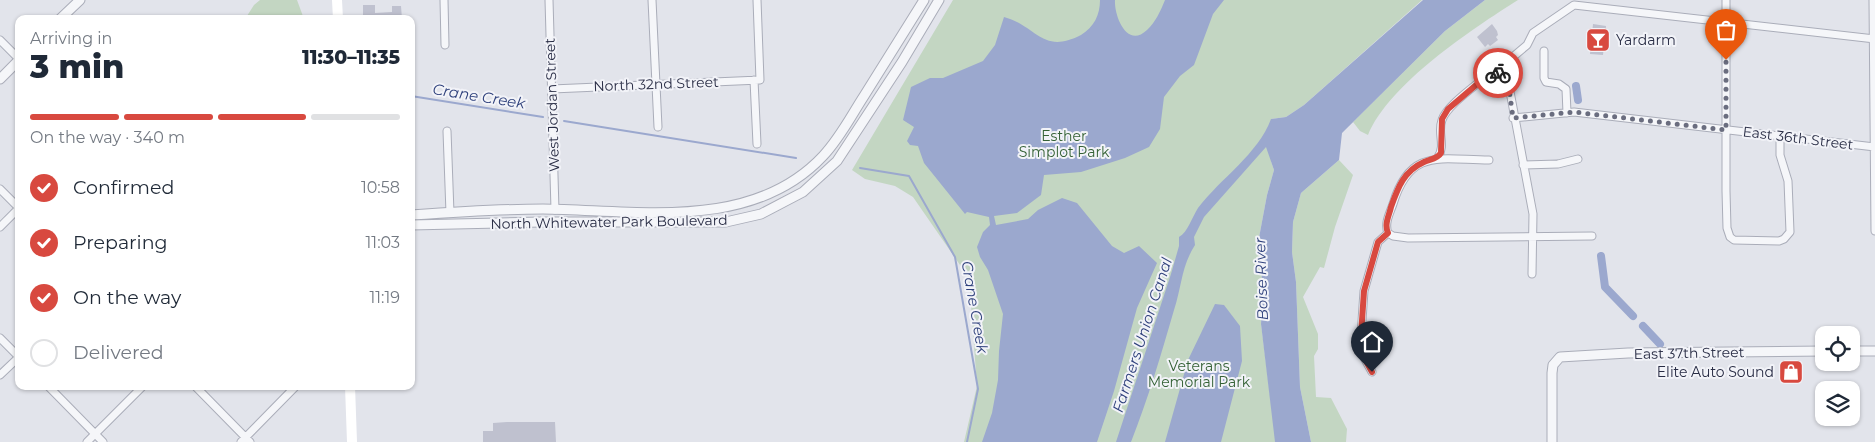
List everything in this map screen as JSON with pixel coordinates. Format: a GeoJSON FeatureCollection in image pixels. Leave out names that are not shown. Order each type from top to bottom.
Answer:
{"type":"FeatureCollection","features":[{"type":"Feature","properties":{"kind":"main road"},"geometry":{"type":"LineString","coordinates":[[337,0],[338,15]]}},
{"type":"Feature","properties":{"kind":"main road"},"geometry":{"type":"LineString","coordinates":[[350,390],[352,442]]}},
{"type":"Feature","properties":{"kind":"street"},"geometry":{"type":"LineString","coordinates":[[64,15],[80,0]]}},
{"type":"Feature","properties":{"kind":"street"},"geometry":{"type":"LineString","coordinates":[[444,0],[446,45]]}},
{"type":"Feature","properties":{"kind":"street","name":"West Jordan Street"},"geometry":{"type":"LineString","coordinates":[[549,0],[555,210]]}},
{"type":"Feature","properties":{"kind":"street"},"geometry":{"type":"LineString","coordinates":[[652,0],[658,127]]}},
{"type":"Feature","properties":{"kind":"street"},"geometry":{"type":"LineString","coordinates":[[757,0],[757,144]]}},
{"type":"Feature","properties":{"kind":"street","name":"North Whitewater Park Boulevard"},"geometry":{"type":"LineString","coordinates":[[415,215],[450,212],[555,210],[636,212],[719,210],[751,202],[776,191],[813,166],[833,144],[924,0]]}},
{"type":"Feature","properties":{"kind":"street","name":"North Whitewater Park Boulevard"},"geometry":{"type":"LineString","coordinates":[[415,226],[542,222],[726,222],[761,214],[803,192],[837,161],[902,62],[939,0]]}},
{"type":"Feature","properties":{"kind":"street"},"geometry":{"type":"LineString","coordinates":[[1726,0],[1726,191],[1730,237],[1739,241],[1779,241],[1787,236],[1790,228],[1789,188],[1780,155],[1780,136]]}},
{"type":"Feature","properties":{"kind":"street"},"geometry":{"type":"LineString","coordinates":[[1873,0],[1875,231]]}},
{"type":"Feature","properties":{"kind":"street"},"geometry":{"type":"LineString","coordinates":[[1514,56],[1527,46],[1534,33],[1574,5],[1874,39]]}},
{"type":"Feature","properties":{"kind":"street"},"geometry":{"type":"LineString","coordinates":[[0,40],[15,55]]}},
{"type":"Feature","properties":{"kind":"street"},"geometry":{"type":"LineString","coordinates":[[1544,51],[1544,78],[1546,82],[1559,84],[1566,89],[1567,113]]}},
{"type":"Feature","properties":{"kind":"street"},"geometry":{"type":"LineString","coordinates":[[0,79],[15,63]]}},
{"type":"Feature","properties":{"kind":"street"},"geometry":{"type":"LineString","coordinates":[[1438,157],[1443,146],[1440,131],[1442,119],[1448,109],[1489,74],[1500,73],[1508,81],[1513,118],[1533,214],[1532,274]]}},
{"type":"Feature","properties":{"kind":"street","name":"North 32nd Street"},"geometry":{"type":"LineString","coordinates":[[552,89],[757,80]]}},
{"type":"Feature","properties":{"kind":"street","name":"East 36th Street"},"geometry":{"type":"LineString","coordinates":[[1513,118],[1567,113],[1875,147]]}},
{"type":"Feature","properties":{"kind":"street"},"geometry":{"type":"LineString","coordinates":[[447,131],[450,212]]}},
{"type":"Feature","properties":{"kind":"street"},"geometry":{"type":"LineString","coordinates":[[1489,160],[1454,160],[1438,157],[1415,167],[1405,175],[1398,185],[1386,224],[1388,233],[1393,236],[1408,238],[1592,236]]}},
{"type":"Feature","properties":{"kind":"street"},"geometry":{"type":"LineString","coordinates":[[1523,165],[1558,164],[1578,159]]}},
{"type":"Feature","properties":{"kind":"street"},"geometry":{"type":"LineString","coordinates":[[0,188],[15,204]]}},
{"type":"Feature","properties":{"kind":"street"},"geometry":{"type":"LineString","coordinates":[[0,226],[15,212]]}},
{"type":"Feature","properties":{"kind":"street"},"geometry":{"type":"LineString","coordinates":[[1372,372],[1360,350],[1364,291],[1378,242],[1388,233]]}},
{"type":"Feature","properties":{"kind":"street"},"geometry":{"type":"LineString","coordinates":[[0,338],[15,353]]}},
{"type":"Feature","properties":{"kind":"street","name":"East 37th Street"},"geometry":{"type":"LineString","coordinates":[[1552,442],[1552,373],[1556,360],[1566,355],[1815,351]]}},
{"type":"Feature","properties":{"kind":"street"},"geometry":{"type":"LineString","coordinates":[[1860,351],[1875,351]]}},
{"type":"Feature","properties":{"kind":"street"},"geometry":{"type":"LineString","coordinates":[[0,375],[15,361]]}},
{"type":"Feature","properties":{"kind":"street"},"geometry":{"type":"LineString","coordinates":[[52,390],[103,442]]}},
{"type":"Feature","properties":{"kind":"street"},"geometry":{"type":"LineString","coordinates":[[87,442],[139,390]]}},
{"type":"Feature","properties":{"kind":"street"},"geometry":{"type":"LineString","coordinates":[[199,390],[245,440],[292,390]]}},
{"type":"Feature","properties":{"kind":"green space"},"geometry":{"type":"Polygon","coordinates":[[[260,0],[297,0],[303,15],[248,15],[260,0]]]}},
{"type":"Feature","properties":{"kind":"green space","name":"Esther Simplot Park"},"geometry":{"type":"Polygon","coordinates":[[[953,0],[1422,0],[1304,105],[1286,117],[1271,119],[1271,161],[1274,170],[1258,243],[1263,288],[1261,324],[1276,442],[964,442],[977,386],[969,278],[913,197],[895,186],[865,179],[852,170],[953,0]]]}},
{"type":"Feature","properties":{"kind":"green space"},"geometry":{"type":"Polygon","coordinates":[[[1485,0],[1518,0],[1478,26],[1434,59],[1394,96],[1368,135],[1360,131],[1353,122],[1445,31],[1485,0]]]}},
{"type":"Feature","properties":{"kind":"green space"},"geometry":{"type":"Polygon","coordinates":[[[1339,160],[1353,175],[1335,227],[1324,268],[1320,267],[1303,297],[1318,334],[1318,349],[1314,356],[1316,397],[1331,398],[1347,429],[1346,442],[1311,442],[1300,387],[1296,282],[1292,252],[1293,222],[1301,193],[1339,160]]]}},
{"type":"Feature","properties":{"kind":"water"},"geometry":{"type":"Polygon","coordinates":[[[1100,0],[1115,0],[1119,22],[1133,36],[1140,35],[1150,27],[1158,16],[1165,0],[1224,0],[1213,14],[1194,65],[1180,76],[1164,97],[1160,129],[1149,147],[1125,158],[1081,172],[1044,175],[1041,195],[1017,213],[994,216],[996,225],[1028,219],[1038,210],[1062,198],[1077,203],[1112,246],[1124,253],[1139,246],[1157,263],[1137,308],[1114,391],[1097,442],[982,442],[992,413],[998,380],[1003,314],[988,270],[980,257],[977,247],[983,232],[990,225],[989,217],[967,212],[965,214],[924,163],[918,146],[910,145],[907,141],[914,127],[903,120],[911,87],[930,78],[943,78],[983,61],[995,45],[1004,17],[1024,26],[1040,37],[1057,42],[1068,40],[1086,32],[1097,16],[1100,0]]]}},
{"type":"Feature","properties":{"kind":"water"},"geometry":{"type":"Polygon","coordinates":[[[1423,0],[1485,0],[1445,31],[1342,133],[1339,160],[1301,193],[1293,222],[1292,252],[1296,282],[1300,387],[1311,442],[1275,442],[1261,324],[1263,288],[1258,243],[1274,170],[1266,147],[1204,217],[1194,237],[1195,245],[1184,269],[1177,301],[1159,360],[1131,442],[1116,442],[1171,274],[1179,246],[1179,237],[1187,228],[1198,208],[1248,155],[1265,132],[1271,119],[1286,117],[1304,105],[1423,0]]]}},
{"type":"Feature","properties":{"kind":"water"},"geometry":{"type":"Polygon","coordinates":[[[1215,304],[1224,305],[1240,326],[1242,361],[1221,442],[1165,442],[1188,360],[1215,304]]]}},
{"type":"Feature","properties":{"kind":"building"},"geometry":{"type":"Polygon","coordinates":[[[363,5],[375,5],[375,13],[392,12],[392,6],[401,6],[402,15],[363,15],[363,5]]]}},
{"type":"Feature","properties":{"kind":"building"},"geometry":{"type":"Polygon","coordinates":[[[1492,24],[1497,31],[1498,35],[1496,37],[1498,40],[1485,47],[1477,37],[1492,24]]]}},
{"type":"Feature","properties":{"kind":"building","name":"Yardarm"},"geometry":{"type":"Polygon","coordinates":[[[1593,24],[1606,26],[1603,55],[1590,54],[1593,24]]]}},
{"type":"Feature","properties":{"kind":"building"},"geometry":{"type":"Polygon","coordinates":[[[555,422],[556,442],[483,442],[483,431],[493,431],[493,423],[555,422]]]}},
{"type":"Feature","properties":{"kind":"waterway"},"geometry":{"type":"LineString","coordinates":[[1576,86],[1578,100]]}},
{"type":"Feature","properties":{"kind":"waterway","name":"Crane Creek"},"geometry":{"type":"LineString","coordinates":[[415,97],[543,117]]}},
{"type":"Feature","properties":{"kind":"waterway","name":"Crane Creek"},"geometry":{"type":"LineString","coordinates":[[564,121],[796,158]]}},
{"type":"Feature","properties":{"kind":"waterway","name":"Crane Creek"},"geometry":{"type":"LineString","coordinates":[[860,168],[909,176],[955,257],[978,389],[967,442]]}},
{"type":"Feature","properties":{"kind":"waterway"},"geometry":{"type":"LineString","coordinates":[[1601,256],[1605,287],[1633,316]]}},
{"type":"Feature","properties":{"kind":"waterway"},"geometry":{"type":"LineString","coordinates":[[1643,326],[1660,344]]}},
{"type":"Feature","properties":{"kind":"way so far"},"geometry":{"type":"LineString","coordinates":[[1498,73],[1505,76],[1508,81],[1513,118],[1574,112],[1726,130],[1726,60]]}},
{"type":"Feature","properties":{"kind":"place","name":"Yardarm"},"geometry":{"type":"Point","coordinates":[1598,40]}},
{"type":"Feature","properties":{"kind":"place","name":"Elite Auto Sound"},"geometry":{"type":"Point","coordinates":[1791,372]}},
{"type":"Feature","properties":{"kind":"route"},"geometry":{"type":"LineString","coordinates":[[1372,372],[1360,350],[1364,291],[1378,242],[1388,233],[1386,224],[1398,185],[1405,175],[1415,167],[1438,157],[1441,153],[1443,146],[1440,131],[1442,119],[1448,109],[1489,74],[1498,73]]}},
{"type":"Feature","properties":{"kind":"water label","name":"Boise River"},"geometry":{"type":"Point","coordinates":[1261,279]}},
{"type":"Feature","properties":{"kind":"water label","name":"Farmers Union Canal"},"geometry":{"type":"Point","coordinates":[1142,335]}},
{"type":"Feature","properties":{"kind":"park label","name":"Veterans Memorial Park"},"geometry":{"type":"Point","coordinates":[1199,374]}}]}
